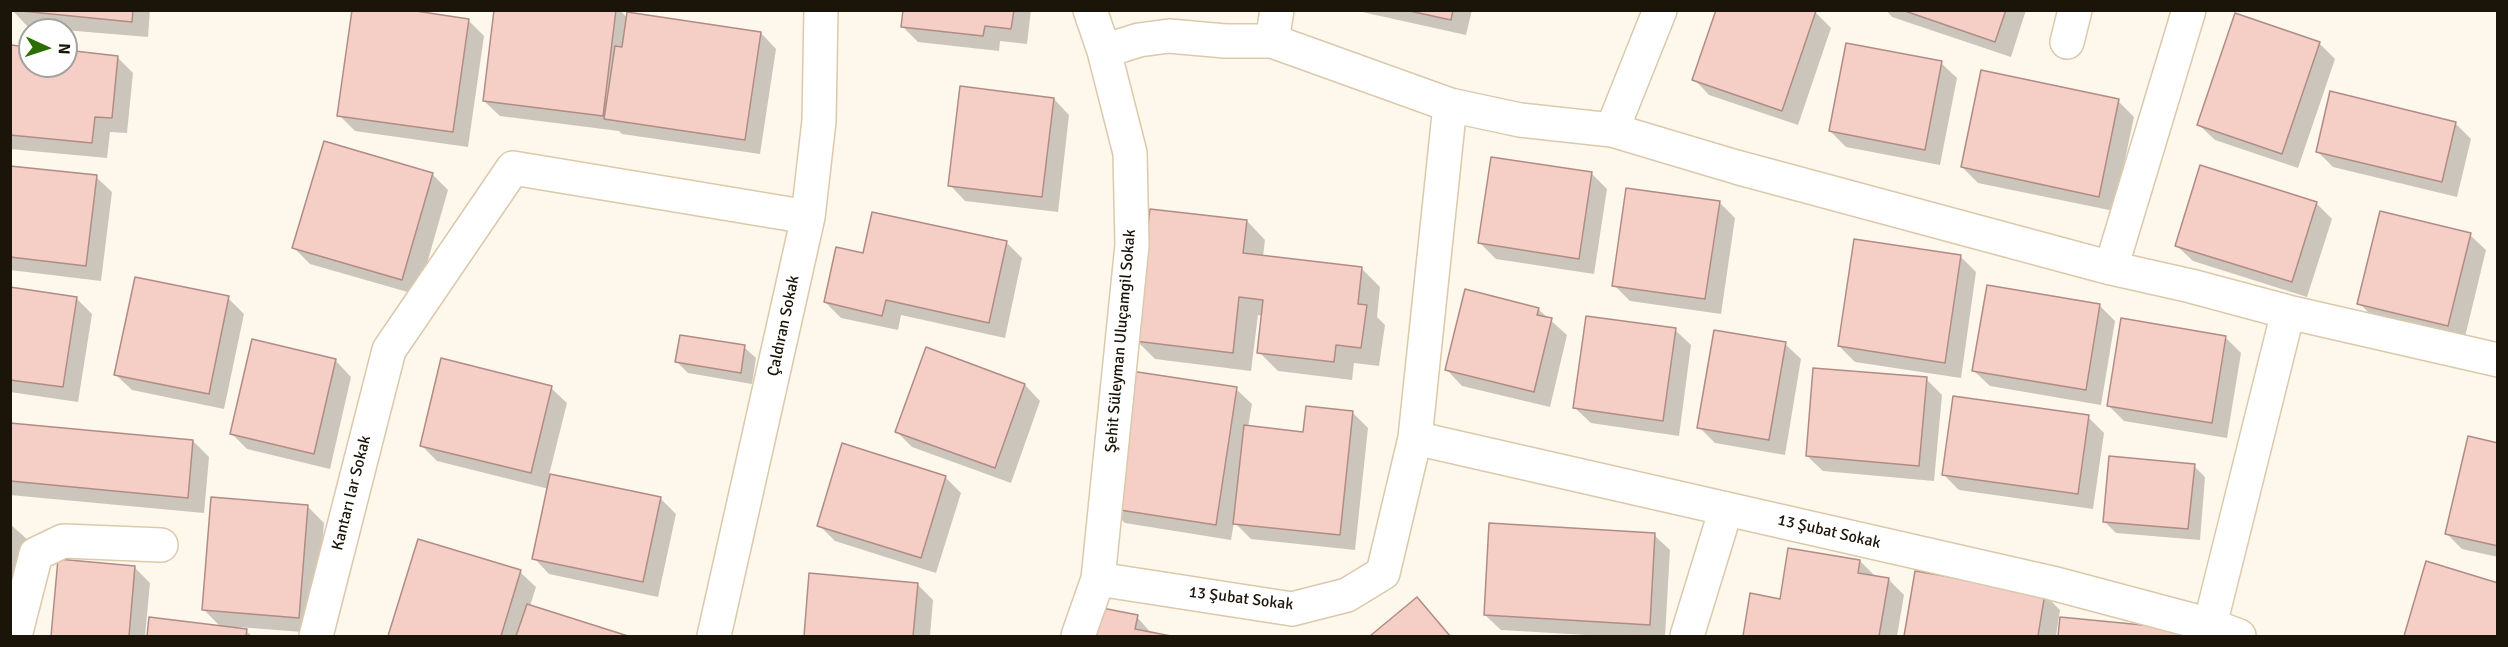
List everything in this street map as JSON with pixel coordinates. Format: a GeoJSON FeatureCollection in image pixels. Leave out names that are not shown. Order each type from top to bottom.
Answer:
{"type":"FeatureCollection","features":[{"type":"Feature","properties":{"kind":"street","name":"Çaldıran Sokak"},"geometry":{"type":"LineString","coordinates":[[714,636],[808,217],[819,121],[821,10]]}},
{"type":"Feature","properties":{"kind":"street","name":"Şehit Süleyman Uluçamgil Sokak"},"geometry":{"type":"LineString","coordinates":[[1078,636],[1098,579],[1132,244],[1130,153],[1104,51],[1090,10]]}},
{"type":"Feature","properties":{"kind":"street"},"geometry":{"type":"LineString","coordinates":[[1612,130],[1660,10]]}},
{"type":"Feature","properties":{"kind":"street"},"geometry":{"type":"LineString","coordinates":[[2067,42],[2075,10]]}},
{"type":"Feature","properties":{"kind":"street"},"geometry":{"type":"LineString","coordinates":[[2110,268],[2189,10]]}},
{"type":"Feature","properties":{"kind":"street"},"geometry":{"type":"LineString","coordinates":[[1104,51],[1139,40],[1169,36],[1225,41],[1275,26],[1450,105],[1520,120],[1612,130],[1736,167],[2110,268],[2498,360]]}},
{"type":"Feature","properties":{"kind":"street","name":"13 Şubat Sokak"},"geometry":{"type":"LineString","coordinates":[[1098,579],[1292,609],[1347,595],[1383,573],[1415,438],[1450,105]]}},
{"type":"Feature","properties":{"kind":"street","name":"Kantarı lar Sokak"},"geometry":{"type":"LineString","coordinates":[[316,636],[389,350],[513,168],[808,217]]}},
{"type":"Feature","properties":{"kind":"street"},"geometry":{"type":"LineString","coordinates":[[2224,631],[2288,312]]}},
{"type":"Feature","properties":{"kind":"street","name":"13 Şubat Sokak"},"geometry":{"type":"LineString","coordinates":[[1415,438],[2052,583],[2224,631]]}},
{"type":"Feature","properties":{"kind":"street"},"geometry":{"type":"LineString","coordinates":[[1687,636],[1726,509]]}},
{"type":"Feature","properties":{"kind":"street"},"geometry":{"type":"LineString","coordinates":[[15,636],[36,554],[63,541],[161,545]]}},
{"type":"Feature","properties":{"kind":"building"},"geometry":{"type":"Polygon","coordinates":[[[11,10],[133,10],[132,22],[11,10]]]}},
{"type":"Feature","properties":{"kind":"building"},"geometry":{"type":"Polygon","coordinates":[[[352,10],[409,10],[469,19],[453,132],[337,116],[352,10]]]}},
{"type":"Feature","properties":{"kind":"building"},"geometry":{"type":"Polygon","coordinates":[[[494,10],[616,10],[603,116],[483,101],[494,10]]]}},
{"type":"Feature","properties":{"kind":"building"},"geometry":{"type":"Polygon","coordinates":[[[903,10],[1014,10],[1011,29],[985,26],[983,36],[901,27],[903,10]]]}},
{"type":"Feature","properties":{"kind":"building"},"geometry":{"type":"Polygon","coordinates":[[[1405,10],[1453,10],[1451,20],[1405,10]]]}},
{"type":"Feature","properties":{"kind":"building"},"geometry":{"type":"Polygon","coordinates":[[[1716,10],[1816,11],[1782,111],[1692,80],[1716,10]]]}},
{"type":"Feature","properties":{"kind":"building"},"geometry":{"type":"Polygon","coordinates":[[[1902,10],[2006,10],[1995,42],[1902,10]]]}},
{"type":"Feature","properties":{"kind":"building"},"geometry":{"type":"Polygon","coordinates":[[[627,12],[761,32],[745,140],[604,119],[615,46],[622,47],[627,12]]]}},
{"type":"Feature","properties":{"kind":"building"},"geometry":{"type":"Polygon","coordinates":[[[2235,13],[2320,42],[2282,154],[2197,125],[2235,13]]]}},
{"type":"Feature","properties":{"kind":"building"},"geometry":{"type":"Polygon","coordinates":[[[1846,43],[1942,61],[1925,150],[1829,131],[1846,43]]]}},
{"type":"Feature","properties":{"kind":"building"},"geometry":{"type":"Polygon","coordinates":[[[10,45],[18,46],[18,78],[78,78],[78,51],[118,56],[112,118],[95,117],[92,143],[10,135],[10,45]]]}},
{"type":"Feature","properties":{"kind":"building"},"geometry":{"type":"Polygon","coordinates":[[[1981,70],[2119,99],[2099,197],[1961,167],[1981,70]]]}},
{"type":"Feature","properties":{"kind":"building"},"geometry":{"type":"Polygon","coordinates":[[[960,86],[1054,98],[1042,197],[948,186],[960,86]]]}},
{"type":"Feature","properties":{"kind":"building"},"geometry":{"type":"Polygon","coordinates":[[[2330,91],[2456,122],[2442,182],[2316,152],[2330,91]]]}},
{"type":"Feature","properties":{"kind":"building"},"geometry":{"type":"Polygon","coordinates":[[[324,141],[433,173],[402,280],[292,248],[324,141]]]}},
{"type":"Feature","properties":{"kind":"building"},"geometry":{"type":"Polygon","coordinates":[[[1491,157],[1592,172],[1579,259],[1478,243],[1491,157]]]}},
{"type":"Feature","properties":{"kind":"building"},"geometry":{"type":"Polygon","coordinates":[[[2200,165],[2317,202],[2292,282],[2175,246],[2200,165]]]}},
{"type":"Feature","properties":{"kind":"building"},"geometry":{"type":"Polygon","coordinates":[[[10,166],[97,175],[86,266],[10,257],[10,166]]]}},
{"type":"Feature","properties":{"kind":"building"},"geometry":{"type":"Polygon","coordinates":[[[1626,188],[1720,201],[1705,299],[1612,286],[1626,188]]]}},
{"type":"Feature","properties":{"kind":"building"},"geometry":{"type":"Polygon","coordinates":[[[1150,209],[1247,220],[1243,253],[1362,267],[1358,304],[1367,305],[1361,348],[1336,345],[1334,362],[1257,353],[1263,300],[1239,297],[1233,353],[1135,341],[1150,209]]]}},
{"type":"Feature","properties":{"kind":"building"},"geometry":{"type":"Polygon","coordinates":[[[2380,211],[2471,233],[2448,326],[2357,304],[2380,211]]]}},
{"type":"Feature","properties":{"kind":"building"},"geometry":{"type":"Polygon","coordinates":[[[872,212],[1007,241],[989,323],[886,300],[882,316],[824,302],[836,247],[863,253],[872,212]]]}},
{"type":"Feature","properties":{"kind":"building"},"geometry":{"type":"Polygon","coordinates":[[[1854,239],[1961,255],[1945,363],[1838,346],[1854,239]]]}},
{"type":"Feature","properties":{"kind":"building"},"geometry":{"type":"Polygon","coordinates":[[[135,277],[229,296],[209,394],[114,375],[135,277]]]}},
{"type":"Feature","properties":{"kind":"building"},"geometry":{"type":"Polygon","coordinates":[[[1987,285],[2100,304],[2086,390],[1972,371],[1987,285]]]}},
{"type":"Feature","properties":{"kind":"building"},"geometry":{"type":"Polygon","coordinates":[[[10,287],[77,297],[63,387],[10,380],[10,287]]]}},
{"type":"Feature","properties":{"kind":"building"},"geometry":{"type":"Polygon","coordinates":[[[1465,289],[1539,308],[1537,315],[1552,318],[1534,392],[1445,370],[1465,289]]]}},
{"type":"Feature","properties":{"kind":"building"},"geometry":{"type":"Polygon","coordinates":[[[1586,316],[1676,328],[1663,421],[1573,408],[1586,316]]]}},
{"type":"Feature","properties":{"kind":"building"},"geometry":{"type":"Polygon","coordinates":[[[2121,318],[2226,336],[2212,423],[2107,406],[2121,318]]]}},
{"type":"Feature","properties":{"kind":"building"},"geometry":{"type":"Polygon","coordinates":[[[1714,330],[1786,342],[1769,440],[1697,428],[1714,330]]]}},
{"type":"Feature","properties":{"kind":"building"},"geometry":{"type":"Polygon","coordinates":[[[680,335],[745,345],[741,373],[675,362],[680,335]]]}},
{"type":"Feature","properties":{"kind":"building"},"geometry":{"type":"Polygon","coordinates":[[[252,339],[336,359],[314,454],[230,434],[252,339]]]}},
{"type":"Feature","properties":{"kind":"building"},"geometry":{"type":"Polygon","coordinates":[[[926,347],[1025,384],[995,468],[895,432],[926,347]]]}},
{"type":"Feature","properties":{"kind":"building"},"geometry":{"type":"Polygon","coordinates":[[[441,358],[552,386],[531,473],[420,446],[441,358]]]}},
{"type":"Feature","properties":{"kind":"building"},"geometry":{"type":"Polygon","coordinates":[[[1813,368],[1927,377],[1919,466],[1806,456],[1813,368]]]}},
{"type":"Feature","properties":{"kind":"building"},"geometry":{"type":"Polygon","coordinates":[[[1131,371],[1237,387],[1216,525],[1107,508],[1131,371]]]}},
{"type":"Feature","properties":{"kind":"building"},"geometry":{"type":"Polygon","coordinates":[[[1953,396],[2089,415],[2078,494],[1942,475],[1953,396]]]}},
{"type":"Feature","properties":{"kind":"building"},"geometry":{"type":"Polygon","coordinates":[[[1306,406],[1353,411],[1340,535],[1233,524],[1244,425],[1303,432],[1306,406]]]}},
{"type":"Feature","properties":{"kind":"building"},"geometry":{"type":"Polygon","coordinates":[[[10,423],[193,440],[188,498],[10,481],[10,423]]]}},
{"type":"Feature","properties":{"kind":"building"},"geometry":{"type":"Polygon","coordinates":[[[2468,436],[2498,443],[2498,546],[2445,534],[2468,436]]]}},
{"type":"Feature","properties":{"kind":"building"},"geometry":{"type":"Polygon","coordinates":[[[842,443],[946,476],[921,558],[817,526],[842,443]]]}},
{"type":"Feature","properties":{"kind":"building"},"geometry":{"type":"Polygon","coordinates":[[[2109,456],[2195,464],[2188,529],[2103,522],[2109,456]]]}},
{"type":"Feature","properties":{"kind":"building"},"geometry":{"type":"Polygon","coordinates":[[[550,474],[661,497],[643,582],[532,559],[550,474]]]}},
{"type":"Feature","properties":{"kind":"building"},"geometry":{"type":"Polygon","coordinates":[[[211,497],[308,505],[299,618],[202,610],[211,497]]]}},
{"type":"Feature","properties":{"kind":"building"},"geometry":{"type":"Polygon","coordinates":[[[1489,523],[1655,533],[1650,625],[1484,615],[1489,523]]]}},
{"type":"Feature","properties":{"kind":"building"},"geometry":{"type":"Polygon","coordinates":[[[418,539],[521,570],[501,636],[388,636],[418,539]]]}},
{"type":"Feature","properties":{"kind":"building"},"geometry":{"type":"Polygon","coordinates":[[[1788,548],[1860,560],[1858,573],[1889,578],[1879,636],[1743,636],[1750,593],[1780,599],[1788,548]]]}},
{"type":"Feature","properties":{"kind":"building"},"geometry":{"type":"Polygon","coordinates":[[[58,559],[135,566],[129,636],[51,636],[58,559]]]}},
{"type":"Feature","properties":{"kind":"building"},"geometry":{"type":"Polygon","coordinates":[[[2426,561],[2498,583],[2498,636],[2404,636],[2426,561]]]}},
{"type":"Feature","properties":{"kind":"building"},"geometry":{"type":"Polygon","coordinates":[[[1915,571],[2045,593],[2038,636],[1904,636],[1915,571]]]}},
{"type":"Feature","properties":{"kind":"building"},"geometry":{"type":"Polygon","coordinates":[[[809,573],[918,583],[913,636],[804,636],[809,573]]]}},
{"type":"Feature","properties":{"kind":"building"},"geometry":{"type":"Polygon","coordinates":[[[1417,597],[1450,636],[1370,636],[1417,597]]]}},
{"type":"Feature","properties":{"kind":"building"},"geometry":{"type":"Polygon","coordinates":[[[527,604],[628,636],[516,636],[527,604]]]}},
{"type":"Feature","properties":{"kind":"building"},"geometry":{"type":"Polygon","coordinates":[[[1102,608],[1138,615],[1135,629],[1171,636],[1096,636],[1102,608]]]}},
{"type":"Feature","properties":{"kind":"building"},"geometry":{"type":"Polygon","coordinates":[[[149,617],[247,629],[246,636],[147,636],[149,617]]]}},
{"type":"Feature","properties":{"kind":"building"},"geometry":{"type":"Polygon","coordinates":[[[2060,617],[2184,629],[2183,636],[2058,636],[2060,617]]]}}]}
